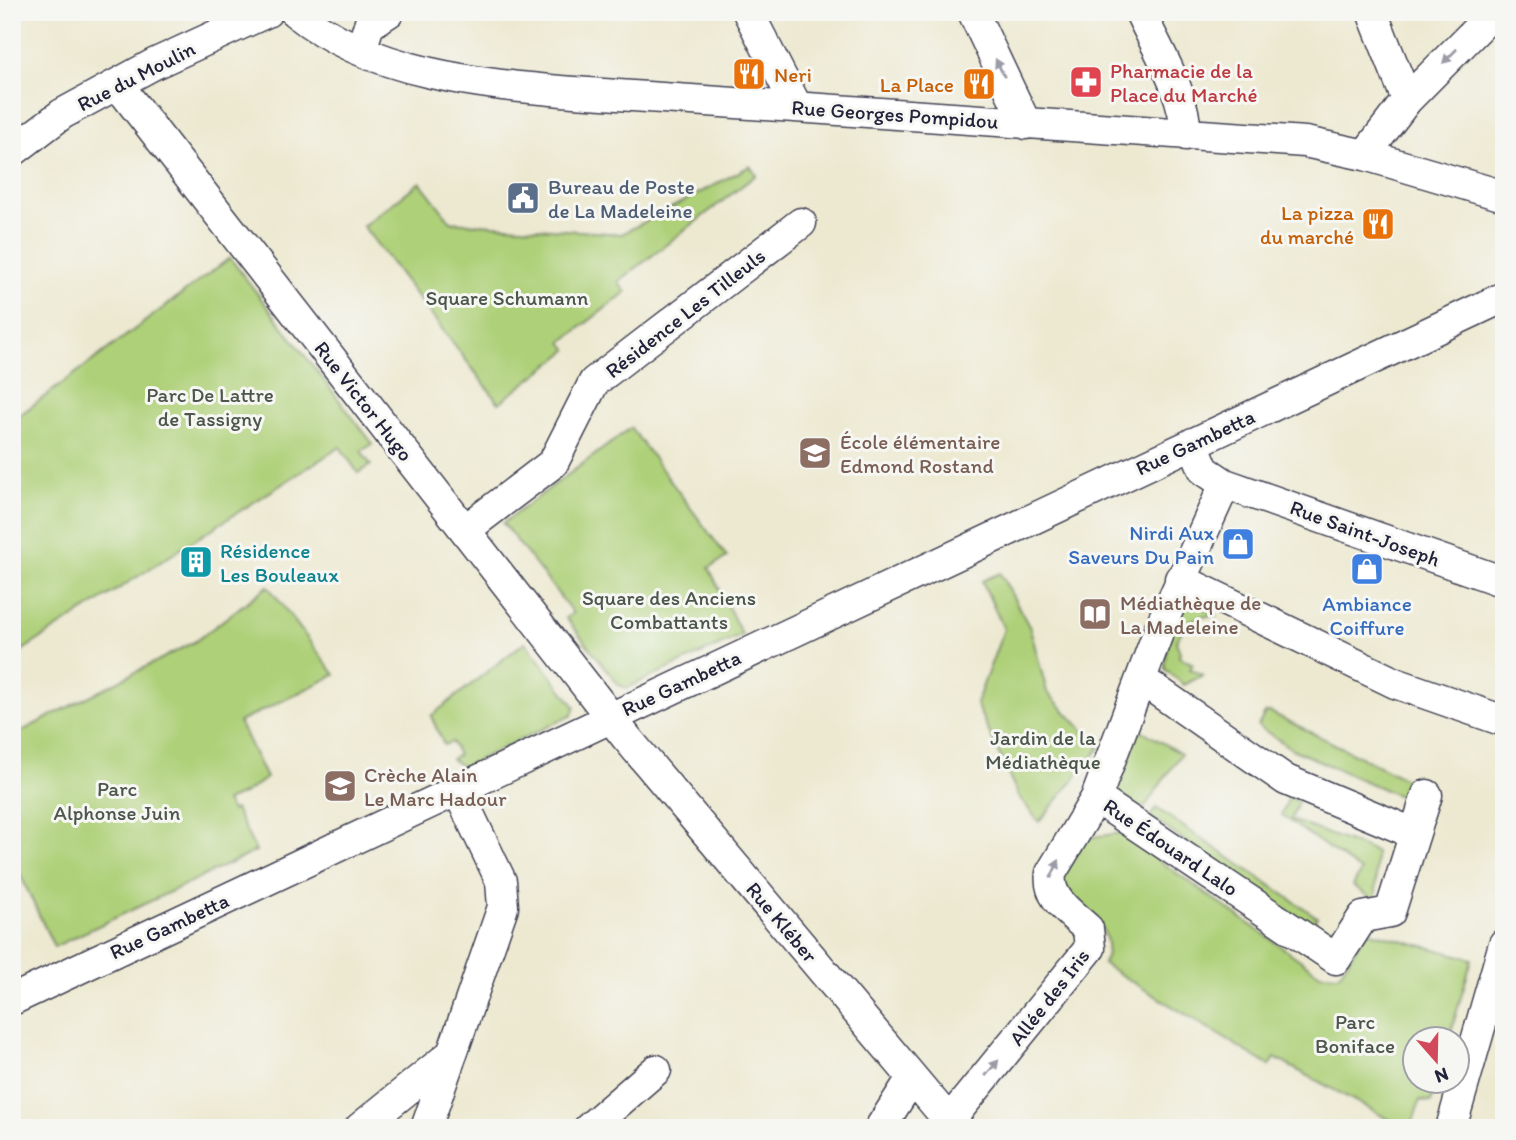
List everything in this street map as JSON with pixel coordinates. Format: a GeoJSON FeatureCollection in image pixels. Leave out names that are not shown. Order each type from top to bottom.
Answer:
{"type":"FeatureCollection","features":[{"type":"Feature","properties":{"kind":"street","name":"Rue du Moulin"},"geometry":{"type":"LineString","coordinates":[[12,152],[62,114],[119,86],[154,64],[267,12]]}},
{"type":"Feature","properties":{"kind":"street","name":"Rue Georges Pompidou"},"geometry":{"type":"LineString","coordinates":[[295,12],[342,42],[361,50],[462,80],[495,85],[1305,142],[1365,155],[1504,196]]}},
{"type":"Feature","properties":{"kind":"street"},"geometry":{"type":"LineString","coordinates":[[361,50],[369,25],[389,12]]}},
{"type":"Feature","properties":{"kind":"street"},"geometry":{"type":"LineString","coordinates":[[748,12],[797,107]]}},
{"type":"Feature","properties":{"kind":"street"},"geometry":{"type":"LineString","coordinates":[[973,12],[1026,124]]}},
{"type":"Feature","properties":{"kind":"street"},"geometry":{"type":"LineString","coordinates":[[1140,12],[1177,92],[1184,112],[1186,135]]}},
{"type":"Feature","properties":{"kind":"street"},"geometry":{"type":"LineString","coordinates":[[1372,12],[1407,100]]}},
{"type":"Feature","properties":{"kind":"street"},"geometry":{"type":"LineString","coordinates":[[1365,155],[1407,100],[1494,12]]}},
{"type":"Feature","properties":{"kind":"street","name":"Rue Victor Hugo"},"geometry":{"type":"LineString","coordinates":[[119,86],[610,716]]}},
{"type":"Feature","properties":{"kind":"street","name":"Résidence Les Tilleuls"},"geometry":{"type":"LineString","coordinates":[[465,530],[553,463],[594,383],[801,223]]}},
{"type":"Feature","properties":{"kind":"street","name":"Rue Gambetta"},"geometry":{"type":"LineString","coordinates":[[12,1000],[1504,297]]}},
{"type":"Feature","properties":{"kind":"street"},"geometry":{"type":"LineString","coordinates":[[1194,443],[1204,470],[1225,484]]}},
{"type":"Feature","properties":{"kind":"street","name":"Rue Édouard Lalo"},"geometry":{"type":"LineString","coordinates":[[1225,484],[1180,579],[1097,798],[1336,958],[1363,918],[1390,912],[1427,795]]}},
{"type":"Feature","properties":{"kind":"street","name":"Rue Saint-Joseph"},"geometry":{"type":"LineString","coordinates":[[1225,484],[1504,582]]}},
{"type":"Feature","properties":{"kind":"street"},"geometry":{"type":"LineString","coordinates":[[1180,579],[1395,683],[1504,721]]}},
{"type":"Feature","properties":{"kind":"street"},"geometry":{"type":"LineString","coordinates":[[1142,680],[1286,780],[1413,833]]}},
{"type":"Feature","properties":{"kind":"street","name":"Rue Kléber"},"geometry":{"type":"LineString","coordinates":[[610,716],[952,1124]]}},
{"type":"Feature","properties":{"kind":"street"},"geometry":{"type":"LineString","coordinates":[[426,1128],[503,907],[501,881],[457,789]]}},
{"type":"Feature","properties":{"kind":"street","name":"Allée des Iris"},"geometry":{"type":"LineString","coordinates":[[952,1124],[1090,948],[1088,929],[1053,895],[1050,883],[1051,873],[1097,798]]}},
{"type":"Feature","properties":{"kind":"street"},"geometry":{"type":"LineString","coordinates":[[1451,1128],[1504,944]]}},
{"type":"Feature","properties":{"kind":"street"},"geometry":{"type":"LineString","coordinates":[[360,1128],[450,1055]]}},
{"type":"Feature","properties":{"kind":"street"},"geometry":{"type":"LineString","coordinates":[[589,1128],[656,1070]]}},
{"type":"Feature","properties":{"kind":"street"},"geometry":{"type":"LineString","coordinates":[[880,1128],[912,1078]]}},
{"type":"Feature","properties":{"kind":"green space","name":"Square Schumann"},"geometry":{"type":"Polygon","coordinates":[[[750,166],[756,175],[618,282],[626,292],[562,342],[568,350],[499,403],[363,226],[420,182],[451,222],[622,234],[750,166]]]}},
{"type":"Feature","properties":{"kind":"green space","name":"Parc De Lattre de Tassigny"},"geometry":{"type":"Polygon","coordinates":[[[230,258],[373,444],[361,451],[371,465],[358,473],[340,447],[12,657],[12,421],[230,258]]]}},
{"type":"Feature","properties":{"kind":"green space"},"geometry":{"type":"Polygon","coordinates":[[[631,428],[727,557],[709,568],[742,635],[627,688],[619,685],[566,618],[573,613],[503,523],[631,428]]]}},
{"type":"Feature","properties":{"kind":"green space","name":"Jardin de la Médiathèque"},"geometry":{"type":"Polygon","coordinates":[[[1000,573],[1030,628],[1047,692],[1100,748],[1039,822],[1019,797],[976,704],[1004,629],[982,581],[1000,573]]]}},
{"type":"Feature","properties":{"kind":"green space","name":"Parc Alphonse Juin"},"geometry":{"type":"Polygon","coordinates":[[[268,586],[335,675],[239,722],[266,778],[245,793],[226,801],[231,811],[235,809],[256,851],[54,947],[12,857],[12,736],[196,641],[268,586]]]}},
{"type":"Feature","properties":{"kind":"green space"},"geometry":{"type":"Polygon","coordinates":[[[1190,600],[1216,616],[1191,621],[1176,642],[1179,657],[1193,664],[1190,669],[1203,675],[1184,685],[1165,669],[1165,660],[1172,634],[1187,601],[1190,600]]]}},
{"type":"Feature","properties":{"kind":"green space","name":"Square des Anciens Combattants"},"geometry":{"type":"Polygon","coordinates":[[[525,642],[575,707],[572,715],[463,767],[451,759],[458,755],[452,742],[444,745],[431,716],[525,642]]]}},
{"type":"Feature","properties":{"kind":"green space"},"geometry":{"type":"Polygon","coordinates":[[[1270,712],[1407,780],[1401,797],[1292,749],[1258,726],[1265,713],[1270,712]]]}},
{"type":"Feature","properties":{"kind":"green space"},"geometry":{"type":"Polygon","coordinates":[[[1143,731],[1181,754],[1142,811],[1116,791],[1138,733],[1143,731]]]}},
{"type":"Feature","properties":{"kind":"green space"},"geometry":{"type":"Polygon","coordinates":[[[1289,797],[1298,802],[1291,820],[1376,852],[1376,901],[1353,886],[1361,871],[1281,815],[1289,797]]]}},
{"type":"Feature","properties":{"kind":"green space"},"geometry":{"type":"Polygon","coordinates":[[[1156,808],[1317,917],[1310,928],[1150,817],[1156,808]]]}},
{"type":"Feature","properties":{"kind":"green space","name":"Parc Boniface"},"geometry":{"type":"Polygon","coordinates":[[[1120,833],[1320,974],[1339,975],[1367,931],[1472,959],[1453,1024],[1400,1024],[1400,1094],[1433,1094],[1431,1102],[1420,1100],[1411,1128],[1405,1128],[1275,1058],[1270,1066],[1103,964],[1107,951],[1102,928],[1061,879],[1086,838],[1120,833]]]}},
{"type":"Feature","properties":{"kind":"place","name":"Neri"},"geometry":{"type":"Point","coordinates":[749,74]}},
{"type":"Feature","properties":{"kind":"place","name":"Pharmacie de la Place du Marché"},"geometry":{"type":"Point","coordinates":[1086,82]}},
{"type":"Feature","properties":{"kind":"place","name":"La Place"},"geometry":{"type":"Point","coordinates":[979,84]}},
{"type":"Feature","properties":{"kind":"place","name":"Bureau de Poste de La Madeleine"},"geometry":{"type":"Point","coordinates":[523,198]}},
{"type":"Feature","properties":{"kind":"place","name":"La pizza du marché"},"geometry":{"type":"Point","coordinates":[1378,224]}},
{"type":"Feature","properties":{"kind":"place","name":"École élémentaire Edmond Rostand"},"geometry":{"type":"Point","coordinates":[815,453]}},
{"type":"Feature","properties":{"kind":"place","name":"Nirdi Aux Saveurs Du Pain"},"geometry":{"type":"Point","coordinates":[1238,544]}},
{"type":"Feature","properties":{"kind":"place","name":"Résidence Les Bouleaux"},"geometry":{"type":"Point","coordinates":[196,562]}},
{"type":"Feature","properties":{"kind":"place","name":"Ambiance Coiffure"},"geometry":{"type":"Point","coordinates":[1367,569]}},
{"type":"Feature","properties":{"kind":"place","name":"Médiathèque de La Madeleine"},"geometry":{"type":"Point","coordinates":[1095,614]}},
{"type":"Feature","properties":{"kind":"place","name":"Crèche Alain Le Marc Hadour"},"geometry":{"type":"Point","coordinates":[340,786]}}]}
